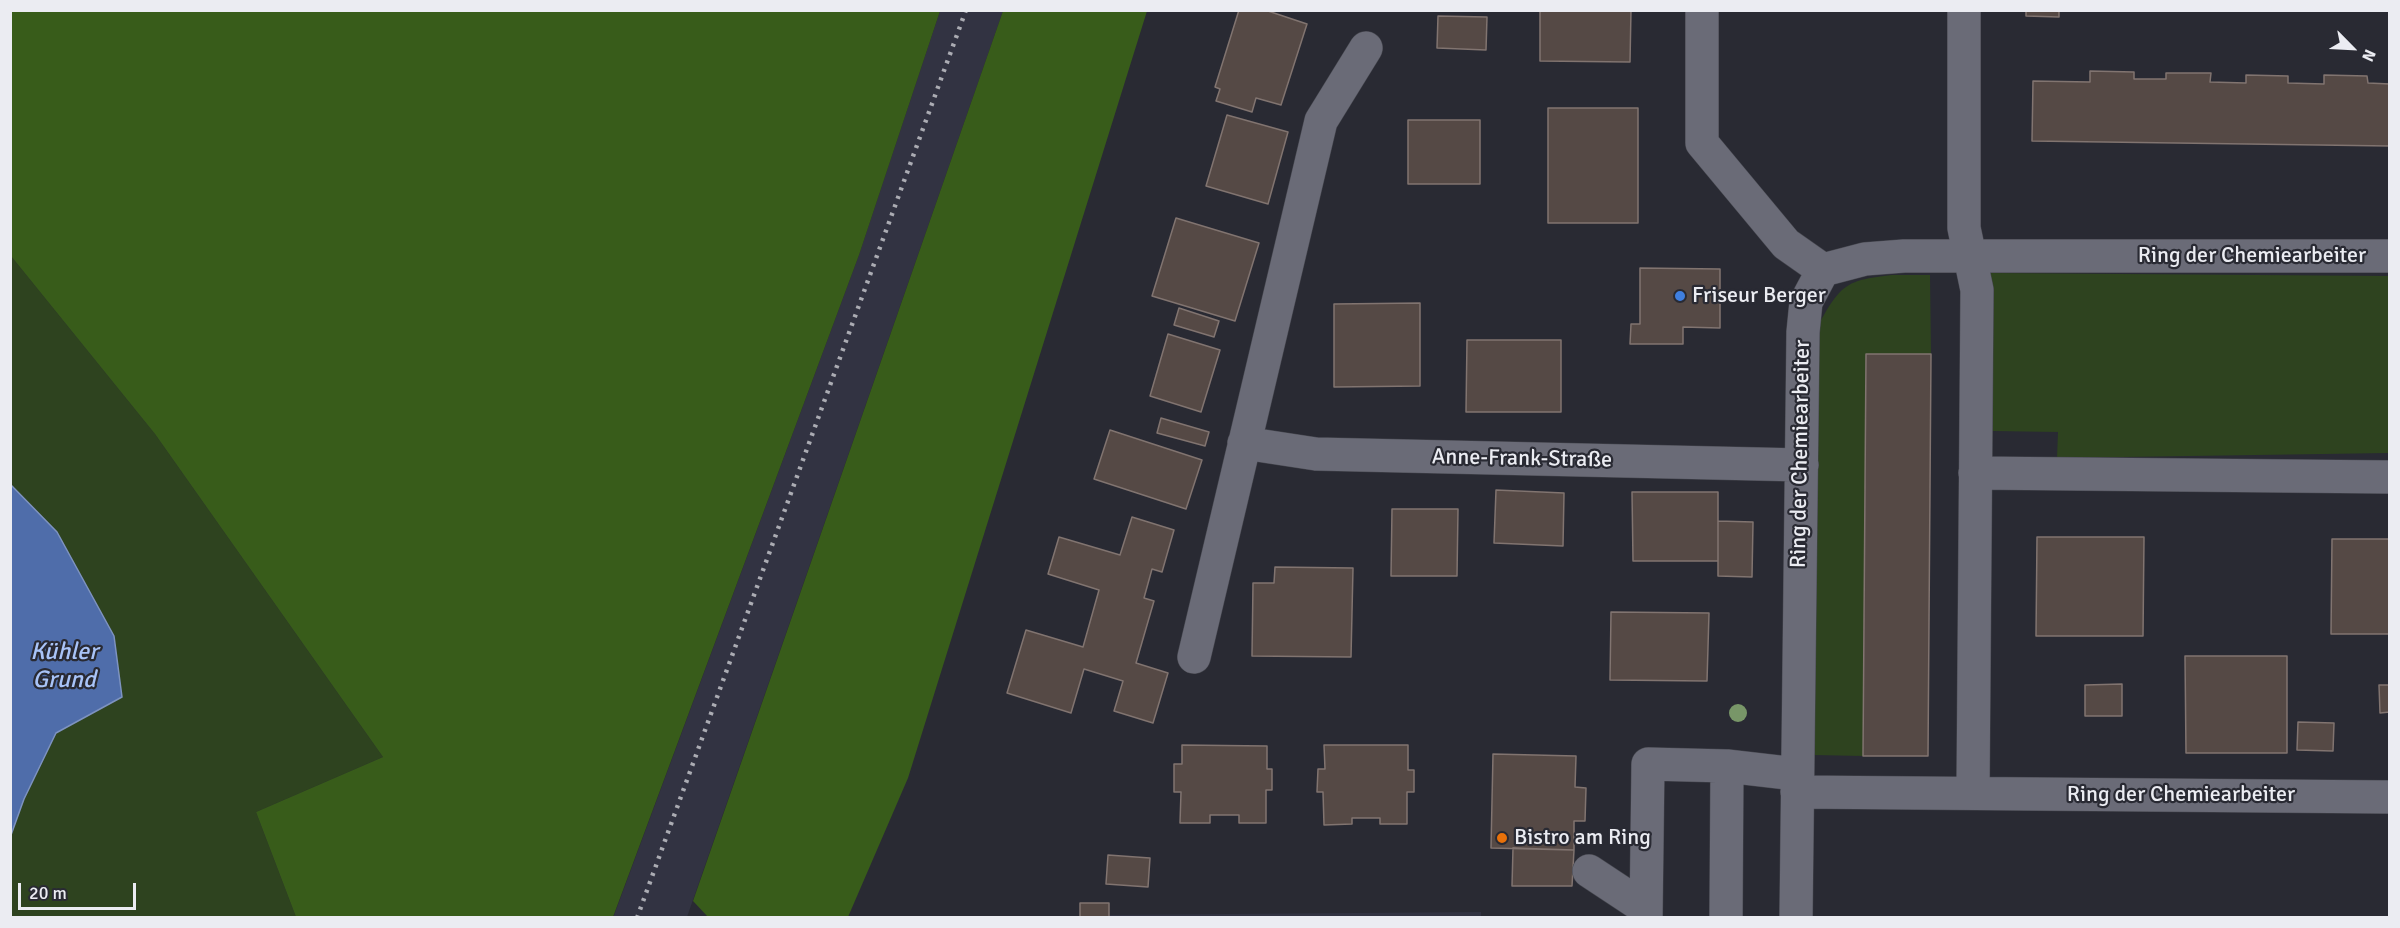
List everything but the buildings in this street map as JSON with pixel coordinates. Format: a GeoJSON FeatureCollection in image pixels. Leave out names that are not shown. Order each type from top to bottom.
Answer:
{"type":"FeatureCollection","features":[{"type":"Feature","properties":{"kind":"street"},"geometry":{"type":"LineString","coordinates":[[1702,10],[1702,143],[1786,244],[1822,270]]}},
{"type":"Feature","properties":{"kind":"street"},"geometry":{"type":"LineString","coordinates":[[1964,10],[1964,228],[1977,290],[1973,792]]}},
{"type":"Feature","properties":{"kind":"street"},"geometry":{"type":"LineString","coordinates":[[1194,657],[1321,122],[1366,48]]}},
{"type":"Feature","properties":{"kind":"street","name":"Ring der Chemiearbeiter"},"geometry":{"type":"LineString","coordinates":[[1796,918],[1803,332],[1806,302],[1822,270],[1865,259],[1970,256],[2390,256]]}},
{"type":"Feature","properties":{"kind":"street","name":"Anne-Frank-Straße"},"geometry":{"type":"LineString","coordinates":[[1244,443],[1316,454],[1802,465]]}},
{"type":"Feature","properties":{"kind":"street"},"geometry":{"type":"LineString","coordinates":[[1975,473],[2390,477]]}},
{"type":"Feature","properties":{"kind":"street"},"geometry":{"type":"LineString","coordinates":[[1645,913],[1648,764],[1727,766],[1797,783]]}},
{"type":"Feature","properties":{"kind":"street"},"geometry":{"type":"LineString","coordinates":[[1726,918],[1727,766]]}},
{"type":"Feature","properties":{"kind":"street","name":"Ring der Chemiearbeiter"},"geometry":{"type":"LineString","coordinates":[[1797,783],[1973,792],[2390,797]]}},
{"type":"Feature","properties":{"kind":"street"},"geometry":{"type":"LineString","coordinates":[[1589,871],[1645,913]]}},
{"type":"Feature","properties":{"kind":"shaded area"},"geometry":{"type":"Polygon","coordinates":[[[940,11],[1003,11],[687,917],[613,918],[859,255],[940,11]]]}},
{"type":"Feature","properties":{"kind":"shaded area"},"geometry":{"type":"Polygon","coordinates":[[[1481,912],[1481,918],[1076,918],[1096,915],[1481,912]]]}},
{"type":"Feature","properties":{"kind":"green space"},"geometry":{"type":"Polygon","coordinates":[[[10,11],[940,11],[859,255],[613,917],[296,917],[256,812],[383,757],[155,434],[11,256],[10,11]]]}},
{"type":"Feature","properties":{"kind":"green space"},"geometry":{"type":"Polygon","coordinates":[[[1003,11],[1147,11],[908,778],[848,917],[708,917],[693,901],[1003,11]]]}},
{"type":"Feature","properties":{"kind":"green space"},"geometry":{"type":"Polygon","coordinates":[[[11,256],[155,434],[383,757],[256,812],[296,917],[11,917],[10,835],[24,799],[56,733],[122,696],[114,636],[57,533],[11,485],[11,256]]]}},
{"type":"Feature","properties":{"kind":"green space"},"geometry":{"type":"Polygon","coordinates":[[[1989,273],[2389,276],[2389,453],[2057,458],[2058,432],[1992,431],[1989,273]]]}},
{"type":"Feature","properties":{"kind":"green space"},"geometry":{"type":"Polygon","coordinates":[[[1892,275],[1930,275],[1931,354],[1866,355],[1863,756],[1813,755],[1819,324],[1833,300],[1847,286],[1865,279],[1892,275]]]}},
{"type":"Feature","properties":{"kind":"water","name":"Kühler Grund"},"geometry":{"type":"Polygon","coordinates":[[[11,485],[57,532],[114,636],[122,697],[56,733],[24,799],[11,835],[11,485]]]}},
{"type":"Feature","properties":{"kind":"railway"},"geometry":{"type":"LineString","coordinates":[[637,918],[966,10]]}},
{"type":"Feature","properties":{"kind":"place","name":"Friseur Berger"},"geometry":{"type":"Point","coordinates":[1680,296]}},
{"type":"Feature","properties":{"kind":"place","name":"Bistro am Ring"},"geometry":{"type":"Point","coordinates":[1502,838]}}]}
